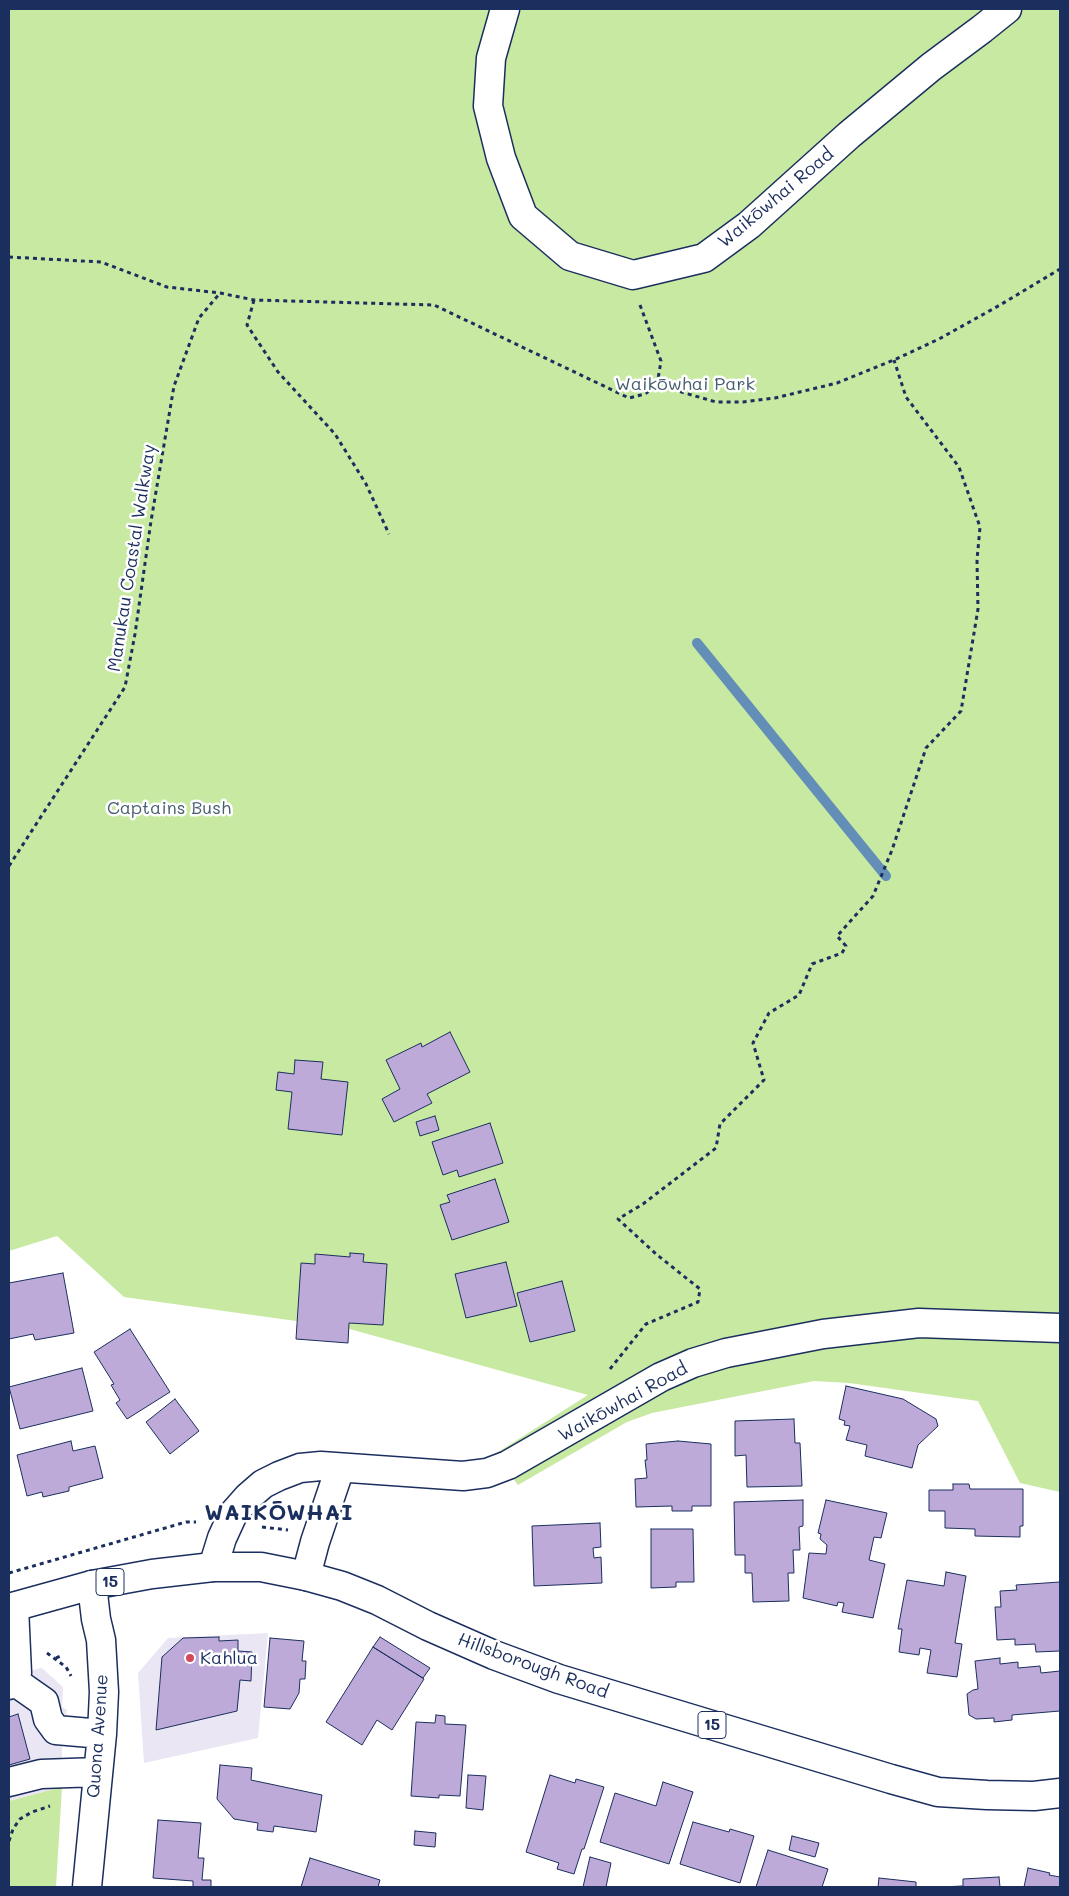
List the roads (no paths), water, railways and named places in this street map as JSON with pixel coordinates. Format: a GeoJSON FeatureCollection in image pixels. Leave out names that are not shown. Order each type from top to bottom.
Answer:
{"type":"FeatureCollection","features":[{"type":"Feature","properties":{"kind":"main road","name":"Waikōwhai Road"},"geometry":{"type":"LineString","coordinates":[[505,9],[491,58],[488,106],[501,158],[523,216],[570,256],[633,275],[704,258],[750,225],[849,134],[931,67],[1007,9]]}},
{"type":"Feature","properties":{"kind":"main road","name":"Waikōwhai Road"},"geometry":{"type":"LineString","coordinates":[[213,1567],[222,1538],[233,1514],[263,1484],[300,1468],[321,1466],[463,1476],[487,1473],[508,1465],[661,1377],[693,1363],[726,1353],[814,1336],[919,1323],[1060,1328]]}},
{"type":"Feature","properties":{"kind":"main road"},"geometry":{"type":"LineString","coordinates":[[306,1576],[315,1542],[340,1468]]}},
{"type":"Feature","properties":{"kind":"main road","name":"Hillsborough Road"},"geometry":{"type":"LineString","coordinates":[[11,1607],[92,1585],[152,1574],[213,1567],[260,1567],[306,1576],[351,1590],[494,1655],[559,1679],[890,1780],[938,1792],[1034,1796],[1060,1793]]}},
{"type":"Feature","properties":{"kind":"main road","name":"Quona Avenue"},"geometry":{"type":"LineString","coordinates":[[87,1887],[102,1734],[104,1674],[92,1585]]}},
{"type":"Feature","properties":{"kind":"main road"},"geometry":{"type":"LineString","coordinates":[[11,1607],[17,1673],[11,1683],[44,1702],[48,1719],[56,1730],[102,1734]]}},
{"type":"Feature","properties":{"kind":"main road"},"geometry":{"type":"LineString","coordinates":[[9,1782],[42,1774],[98,1772]]}},
{"type":"Feature","properties":{"kind":"waterway"},"geometry":{"type":"LineString","coordinates":[[697,643],[886,876]]}},
{"type":"Feature","properties":{"kind":"place","name":"Kahlua"},"geometry":{"type":"Point","coordinates":[190,1658]}},
{"type":"Feature","properties":{"kind":"district","name":"WAIKŌWHAI"},"geometry":{"type":"Point","coordinates":[279,1513]}},
{"type":"Feature","properties":{"kind":"park label","name":"Waikōwhai Park"},"geometry":{"type":"Point","coordinates":[685,384]}},
{"type":"Feature","properties":{"kind":"park label","name":"Captains Bush"},"geometry":{"type":"Point","coordinates":[169,808]}}]}
